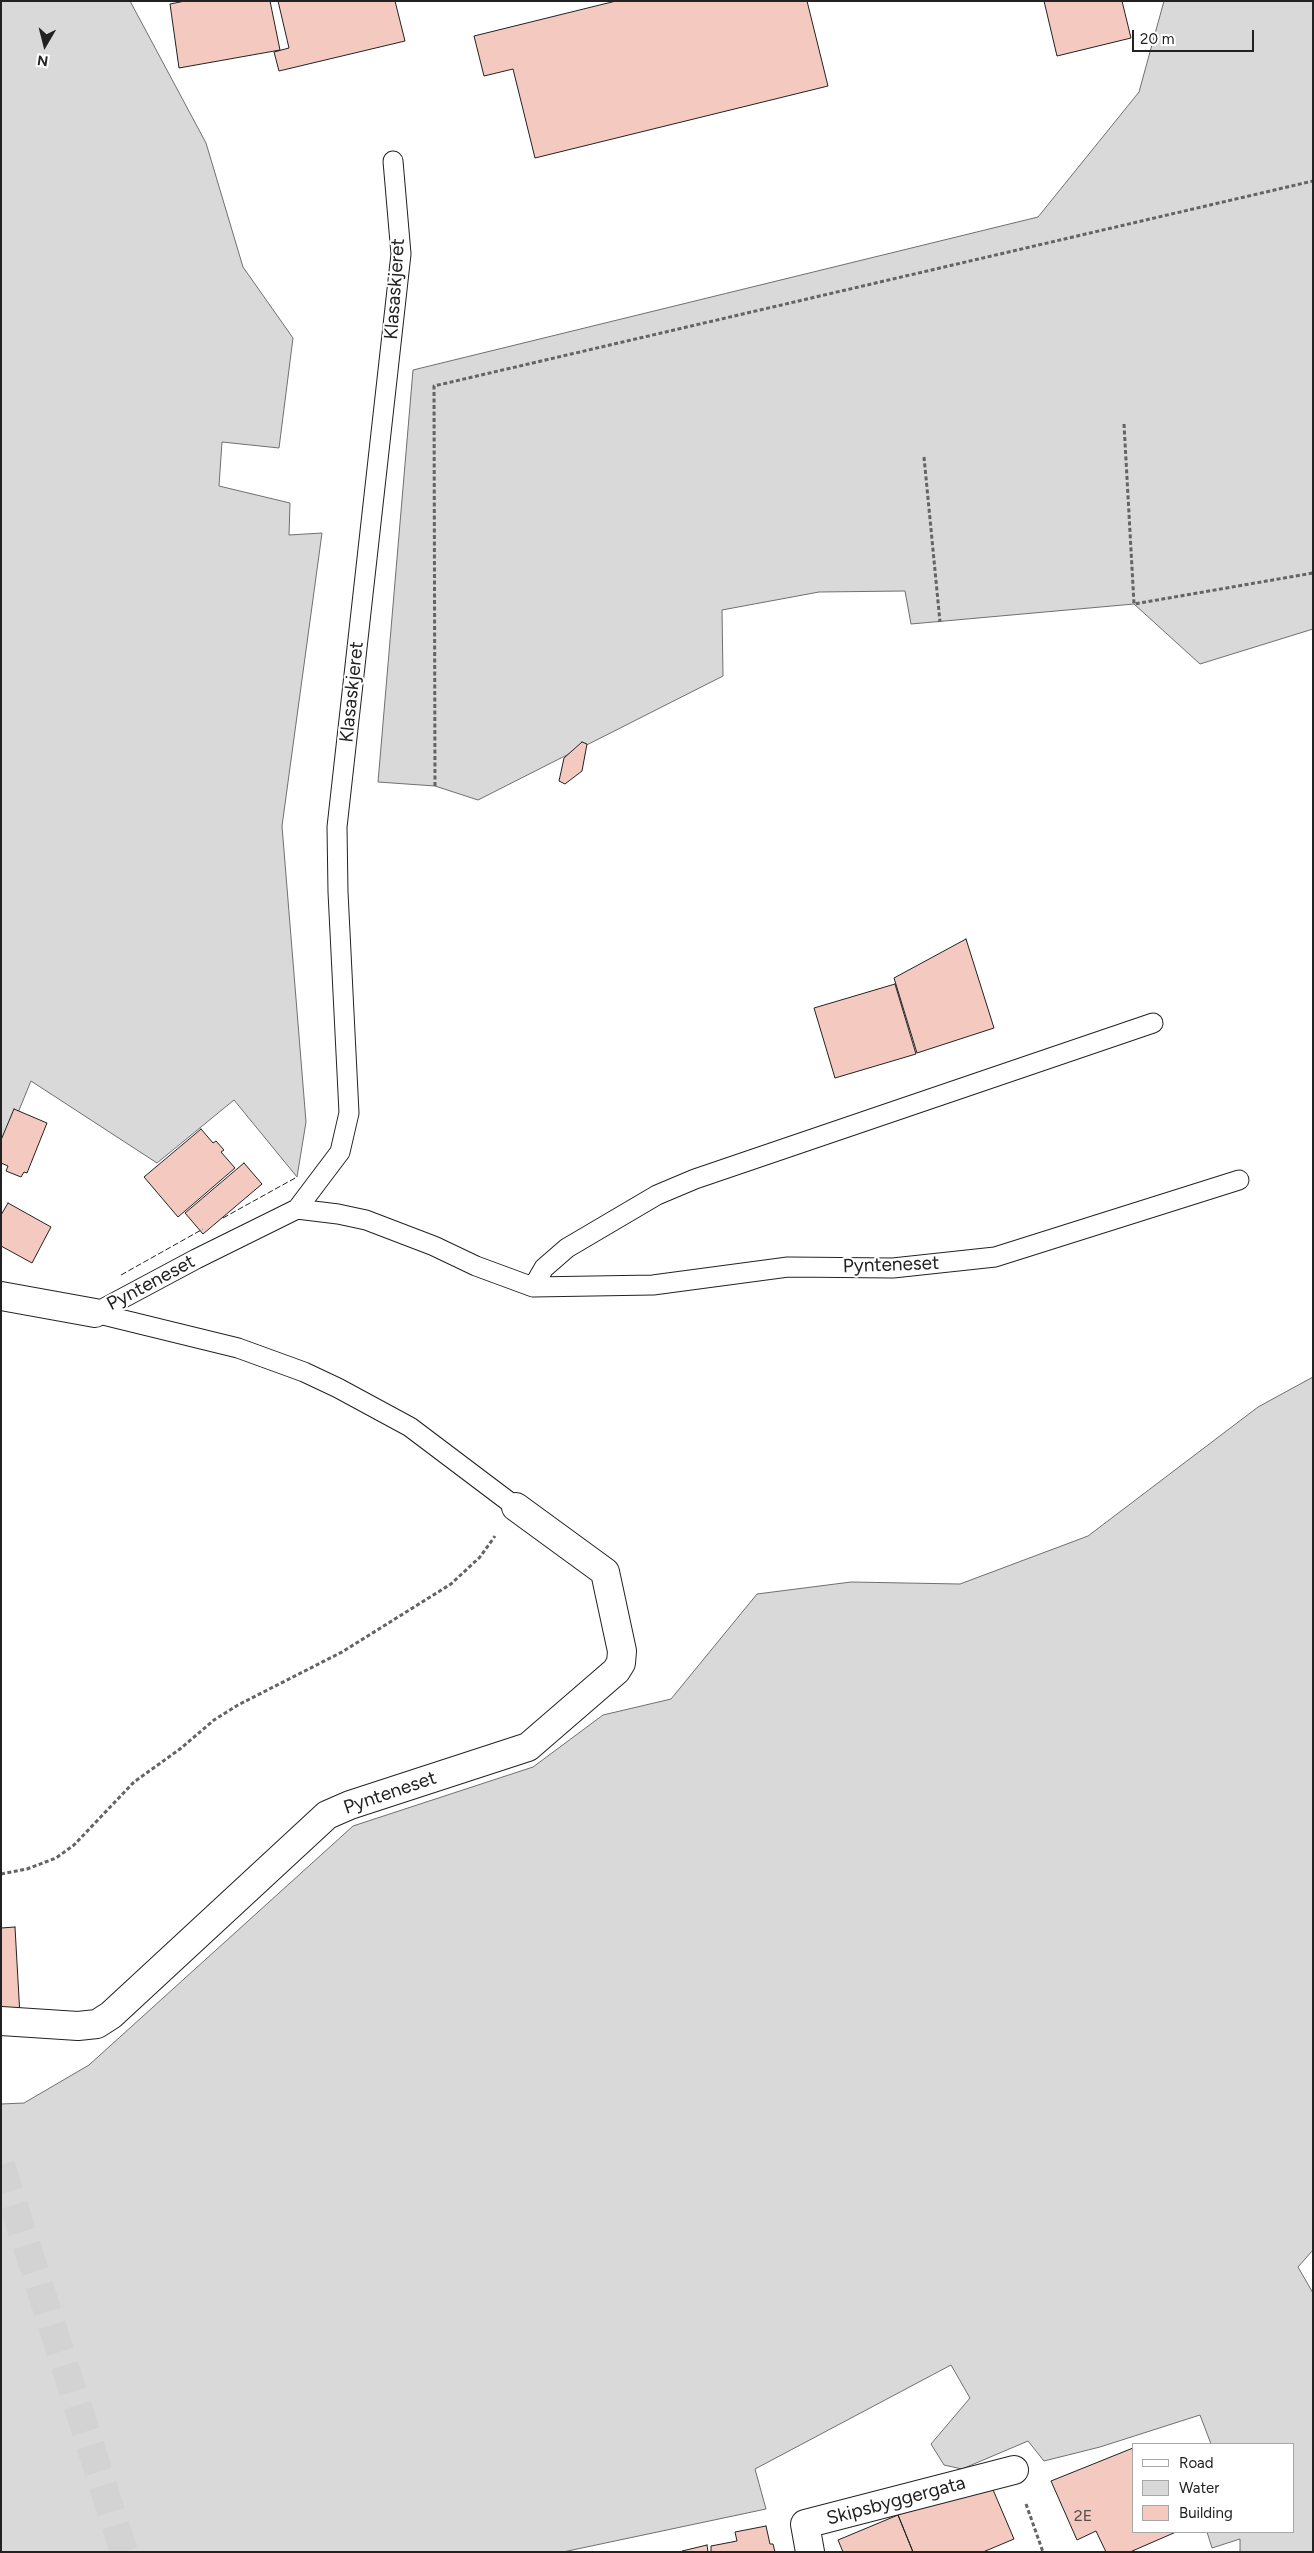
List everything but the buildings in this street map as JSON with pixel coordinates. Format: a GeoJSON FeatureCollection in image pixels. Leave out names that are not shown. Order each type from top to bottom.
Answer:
{"type":"FeatureCollection","features":[{"type":"Feature","properties":{"kind":"street"},"geometry":{"type":"LineString","coordinates":[[1,1296],[95,1313]]}},
{"type":"Feature","properties":{"kind":"street","name":"Pynteneset"},"geometry":{"type":"LineString","coordinates":[[1,2021],[78,2026],[97,2024],[111,2015],[328,1815],[350,1805],[528,1747],[616,1671],[621,1663],[622,1651],[605,1572],[516,1507]]}},
{"type":"Feature","properties":{"kind":"street","name":"Skipsbyggergata"},"geometry":{"type":"LineString","coordinates":[[810,2552],[805,2524],[1014,2470]]}},
{"type":"Feature","properties":{"kind":"lane","name":"Klasaskjeret"},"geometry":{"type":"LineString","coordinates":[[297,1209],[340,1152],[349,1113],[338,892],[337,827],[401,254],[393,160]]}},
{"type":"Feature","properties":{"kind":"lane"},"geometry":{"type":"LineString","coordinates":[[533,1287],[544,1268],[567,1248],[657,1196],[695,1179],[1153,1024]]}},
{"type":"Feature","properties":{"kind":"lane","name":"Pynteneset"},"geometry":{"type":"LineString","coordinates":[[95,1313],[196,1259],[297,1209],[338,1214],[366,1220],[434,1246],[476,1266],[533,1287],[653,1285],[788,1266],[893,1268],[995,1258],[1239,1180]]}},
{"type":"Feature","properties":{"kind":"lane","name":"Pynteneset"},"geometry":{"type":"LineString","coordinates":[[95,1313],[238,1348],[304,1372],[410,1427],[516,1507]]}},
{"type":"Feature","properties":{"kind":"path"},"geometry":{"type":"LineString","coordinates":[[435,786],[434,386],[1313,181]]}},
{"type":"Feature","properties":{"kind":"path"},"geometry":{"type":"LineString","coordinates":[[1124,424],[1134,604],[1313,574]]}},
{"type":"Feature","properties":{"kind":"path"},"geometry":{"type":"LineString","coordinates":[[924,458],[940,622]]}},
{"type":"Feature","properties":{"kind":"path"},"geometry":{"type":"LineString","coordinates":[[1,1874],[28,1869],[56,1858],[74,1845],[134,1782],[180,1750],[214,1720],[238,1705],[342,1652],[451,1584],[480,1557],[516,1507]]}},
{"type":"Feature","properties":{"kind":"path"},"geometry":{"type":"LineString","coordinates":[[1014,2470],[1043,2552]]}},
{"type":"Feature","properties":{"kind":"water"},"geometry":{"type":"Polygon","coordinates":[[[1,1],[130,1],[206,143],[243,267],[293,338],[279,448],[222,442],[219,486],[290,503],[289,535],[322,533],[282,826],[306,1122],[297,1177],[234,1100],[157,1163],[31,1081],[1,1154],[1,1]]]}},
{"type":"Feature","properties":{"kind":"water"},"geometry":{"type":"Polygon","coordinates":[[[1164,1],[1313,1],[1313,629],[1200,664],[1134,604],[911,624],[905,591],[819,592],[722,610],[723,676],[478,800],[435,786],[378,782],[413,370],[1038,217],[1139,92],[1164,1]]]}},
{"type":"Feature","properties":{"kind":"water"},"geometry":{"type":"Polygon","coordinates":[[[1313,1377],[1313,2250],[1298,2267],[1313,2293],[1313,2552],[1240,2552],[1240,2539],[1212,2548],[1207,2533],[1294,2533],[1294,2443],[1211,2443],[1200,2415],[1100,2447],[1044,2461],[1028,2441],[962,2469],[944,2465],[931,2444],[970,2398],[951,2365],[755,2469],[766,2509],[563,2552],[1,2552],[1,2104],[24,2103],[89,2065],[353,1826],[533,1767],[603,1715],[671,1699],[757,1594],[851,1582],[960,1584],[1088,1536],[1258,1407],[1313,1377]]]}},
{"type":"Feature","properties":{"kind":"tunnel"},"geometry":{"type":"LineString","coordinates":[[1,2165],[124,2552]]}},
{"type":"Feature","properties":{"kind":"fence"},"geometry":{"type":"LineString","coordinates":[[223,1218],[297,1177]]}},
{"type":"Feature","properties":{"kind":"fence"},"geometry":{"type":"LineString","coordinates":[[121,1275],[203,1229]]}}]}
